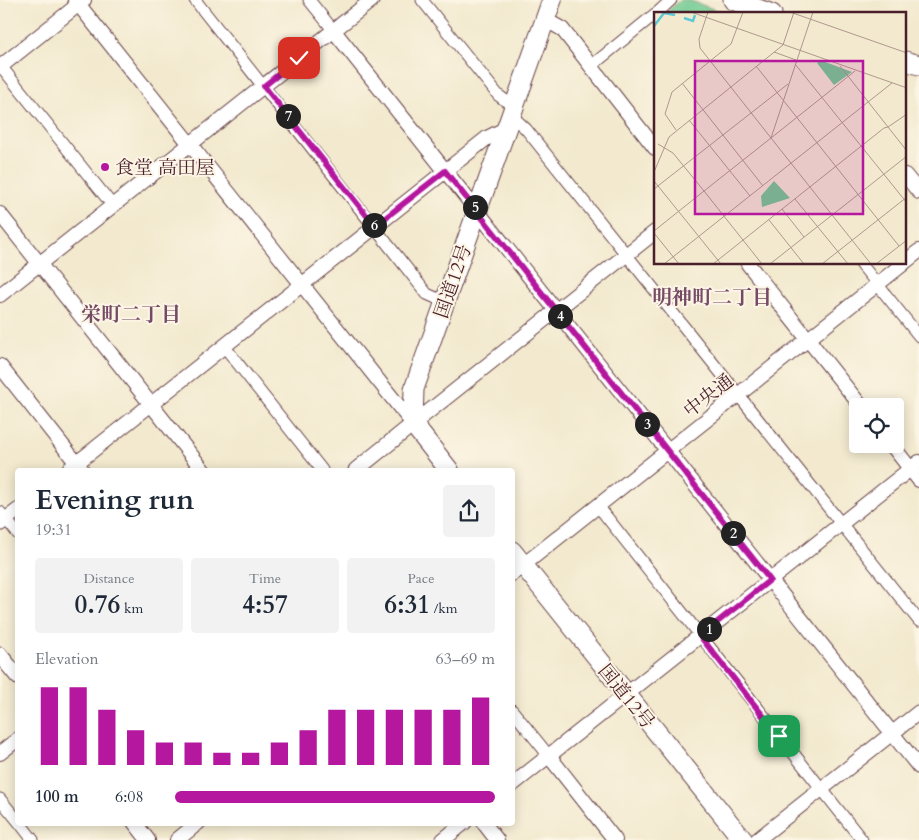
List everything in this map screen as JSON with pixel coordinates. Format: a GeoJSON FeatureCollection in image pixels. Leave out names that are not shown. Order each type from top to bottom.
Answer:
{"type":"FeatureCollection","features":[{"type":"Feature","properties":{"kind":"highway","name":"国道12号"},"geometry":{"type":"LineString","coordinates":[[413,424],[414,389],[552,0]]}},
{"type":"Feature","properties":{"kind":"highway"},"geometry":{"type":"LineString","coordinates":[[733,0],[766,12]]}},
{"type":"Feature","properties":{"kind":"highway"},"geometry":{"type":"LineString","coordinates":[[906,61],[919,65]]}},
{"type":"Feature","properties":{"kind":"highway"},"geometry":{"type":"LineString","coordinates":[[413,424],[447,468]]}},
{"type":"Feature","properties":{"kind":"highway","name":"国道12号"},"geometry":{"type":"LineString","coordinates":[[516,563],[743,840]]}},
{"type":"Feature","properties":{"kind":"main road"},"geometry":{"type":"LineString","coordinates":[[358,468],[413,424]]}},
{"type":"Feature","properties":{"kind":"main road"},"geometry":{"type":"LineString","coordinates":[[0,655],[15,673]]}},
{"type":"Feature","properties":{"kind":"street"},"geometry":{"type":"LineString","coordinates":[[196,0],[427,294],[445,302]]}},
{"type":"Feature","properties":{"kind":"street"},"geometry":{"type":"LineString","coordinates":[[309,0],[919,767]]}},
{"type":"Feature","properties":{"kind":"street"},"geometry":{"type":"LineString","coordinates":[[0,295],[372,0]]}},
{"type":"Feature","properties":{"kind":"street"},"geometry":{"type":"LineString","coordinates":[[422,0],[498,96],[510,117],[526,129],[919,621]]}},
{"type":"Feature","properties":{"kind":"street"},"geometry":{"type":"LineString","coordinates":[[660,12],[671,0]]}},
{"type":"Feature","properties":{"kind":"street"},"geometry":{"type":"LineString","coordinates":[[113,206],[0,66],[79,2],[190,145],[413,424],[654,233]]}},
{"type":"Feature","properties":{"kind":"street"},"geometry":{"type":"LineString","coordinates":[[590,67],[654,17]]}},
{"type":"Feature","properties":{"kind":"street"},"geometry":{"type":"LineString","coordinates":[[544,20],[562,29],[654,147]]}},
{"type":"Feature","properties":{"kind":"street"},"geometry":{"type":"LineString","coordinates":[[0,366],[76,468],[151,404],[487,138],[510,117]]}},
{"type":"Feature","properties":{"kind":"street"},"geometry":{"type":"LineString","coordinates":[[906,176],[919,192]]}},
{"type":"Feature","properties":{"kind":"street"},"geometry":{"type":"LineString","coordinates":[[0,214],[201,468]]}},
{"type":"Feature","properties":{"kind":"street","name":"中央通"},"geometry":{"type":"LineString","coordinates":[[906,261],[919,251]]}},
{"type":"Feature","properties":{"kind":"street"},"geometry":{"type":"LineString","coordinates":[[749,265],[855,398]]}},
{"type":"Feature","properties":{"kind":"street"},"geometry":{"type":"LineString","coordinates":[[862,265],[919,336]]}},
{"type":"Feature","properties":{"kind":"street","name":"中央通"},"geometry":{"type":"LineString","coordinates":[[516,563],[598,506],[901,265]]}},
{"type":"Feature","properties":{"kind":"street"},"geometry":{"type":"LineString","coordinates":[[224,346],[320,468]]}},
{"type":"Feature","properties":{"kind":"street"},"geometry":{"type":"LineString","coordinates":[[515,783],[841,524],[916,470],[900,453]]}},
{"type":"Feature","properties":{"kind":"street"},"geometry":{"type":"LineString","coordinates":[[598,506],[862,840]]}},
{"type":"Feature","properties":{"kind":"street"},"geometry":{"type":"LineString","coordinates":[[15,512],[2,518],[15,531]]}},
{"type":"Feature","properties":{"kind":"street"},"geometry":{"type":"LineString","coordinates":[[757,840],[919,712]]}},
{"type":"Feature","properties":{"kind":"street"},"geometry":{"type":"LineString","coordinates":[[515,714],[615,840]]}},
{"type":"Feature","properties":{"kind":"street"},"geometry":{"type":"LineString","coordinates":[[0,753],[15,741]]}},
{"type":"Feature","properties":{"kind":"street"},"geometry":{"type":"LineString","coordinates":[[0,799],[15,818]]}},
{"type":"Feature","properties":{"kind":"street"},"geometry":{"type":"LineString","coordinates":[[21,826],[33,840]]}},
{"type":"Feature","properties":{"kind":"street"},"geometry":{"type":"LineString","coordinates":[[137,826],[148,840]]}},
{"type":"Feature","properties":{"kind":"street"},"geometry":{"type":"LineString","coordinates":[[176,840],[194,826]]}},
{"type":"Feature","properties":{"kind":"street"},"geometry":{"type":"LineString","coordinates":[[443,840],[460,826]]}},
{"type":"Feature","properties":{"kind":"street"},"geometry":{"type":"LineString","coordinates":[[487,826],[497,840]]}},
{"type":"Feature","properties":{"kind":"green space"},"geometry":{"type":"Polygon","coordinates":[[[680,0],[688,0],[721,12],[667,12],[680,0]]]}},
{"type":"Feature","properties":{"kind":"place","name":"食堂 高田屋"},"geometry":{"type":"Point","coordinates":[105,167]}},
{"type":"Feature","properties":{"kind":"district","name":"明神町二丁目"},"geometry":{"type":"Point","coordinates":[712,297]}},
{"type":"Feature","properties":{"kind":"district","name":"栄町二丁目"},"geometry":{"type":"Point","coordinates":[131,314]}},
{"type":"Feature","properties":{"kind":"route"},"geometry":{"type":"LineString","coordinates":[[299,58],[264,86],[375,226],[445,171],[770,580],[700,636],[779,736]]}}]}
